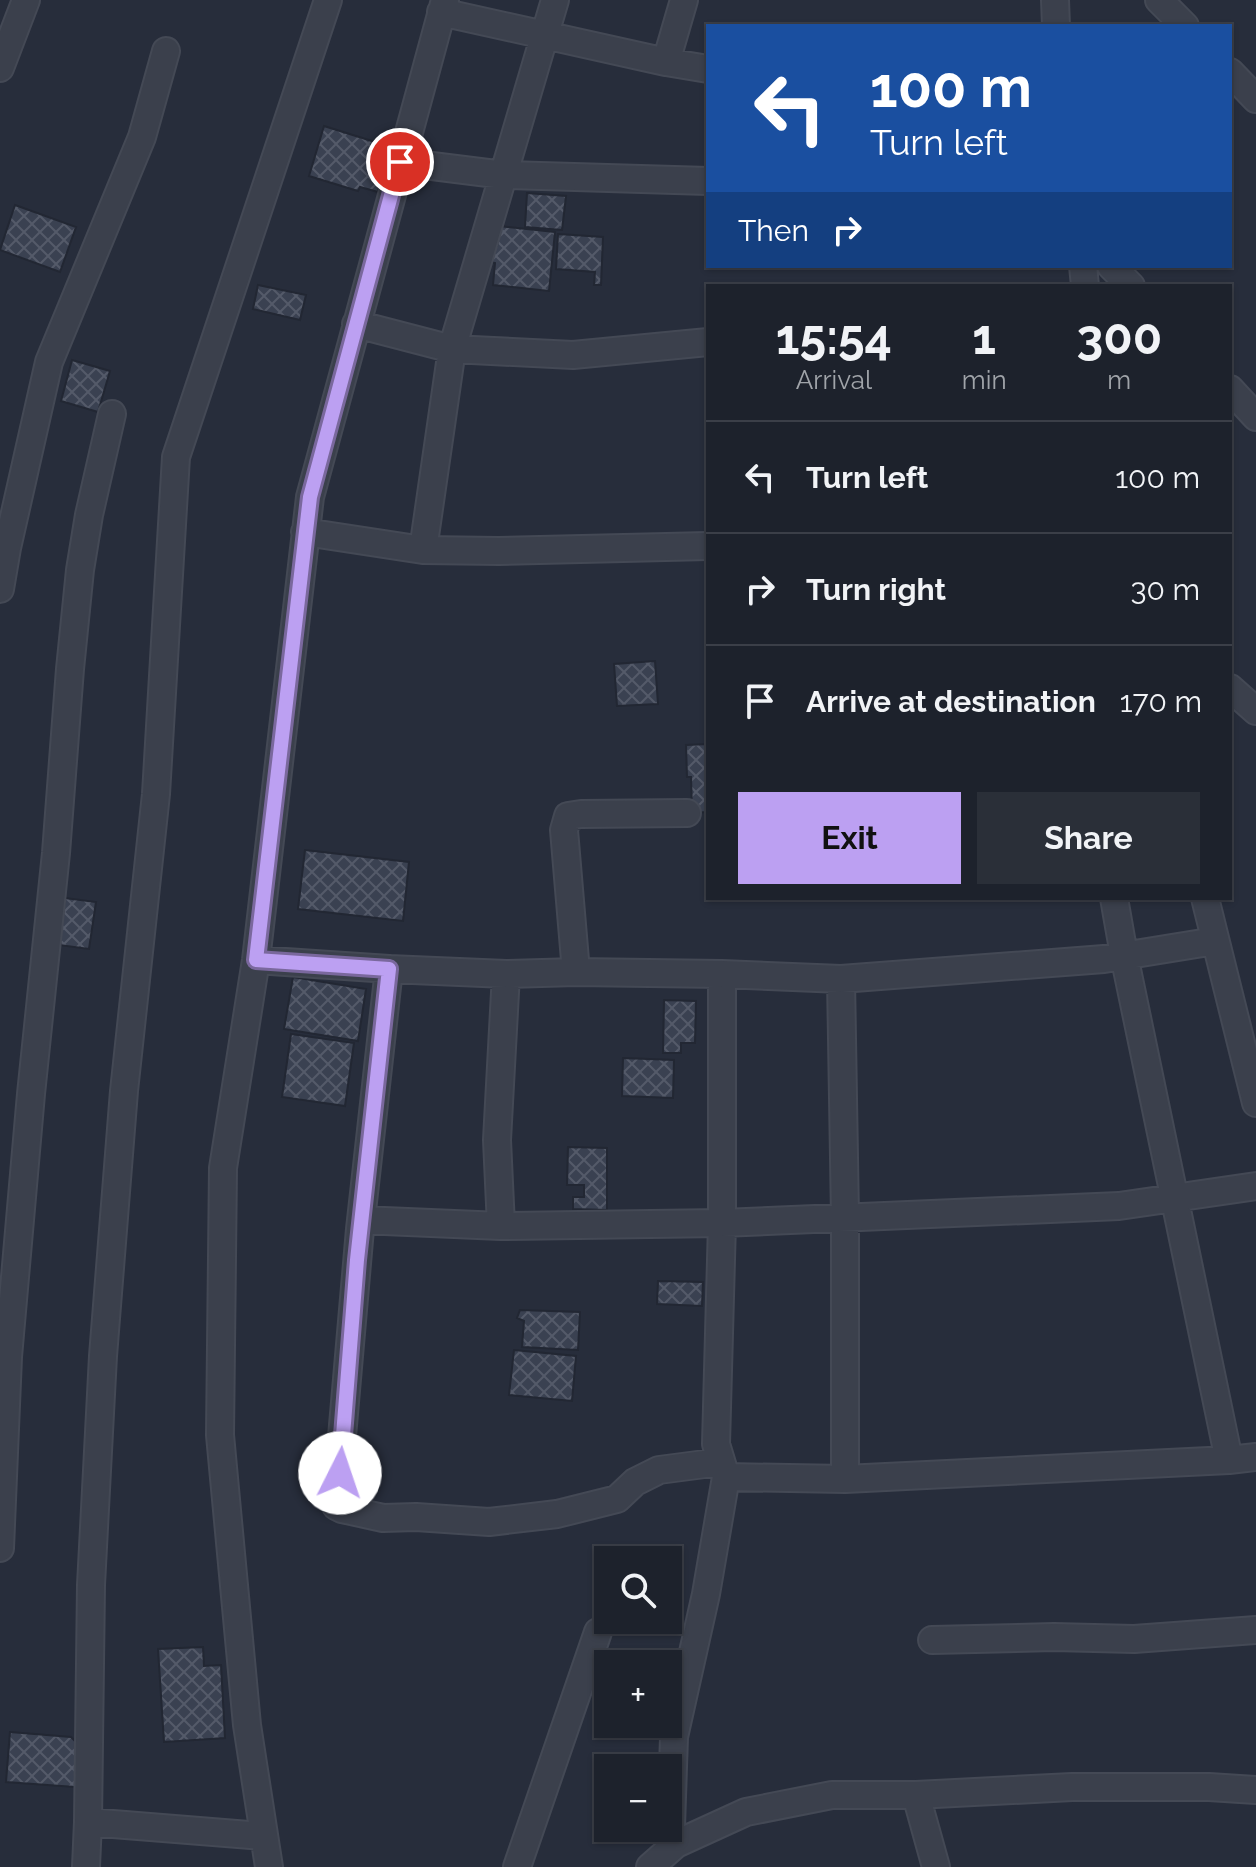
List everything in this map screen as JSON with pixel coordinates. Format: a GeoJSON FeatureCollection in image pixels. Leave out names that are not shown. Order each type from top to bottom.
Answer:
{"type":"FeatureCollection","features":[{"type":"Feature","properties":{"kind":"street"},"geometry":{"type":"LineString","coordinates":[[0,68],[26,0]]}},
{"type":"Feature","properties":{"kind":"street"},"geometry":{"type":"LineString","coordinates":[[86,1867],[91,1585],[103,1356],[124,1091],[156,794],[176,457],[328,0]]}},
{"type":"Feature","properties":{"kind":"street"},"geometry":{"type":"LineString","coordinates":[[423,550],[452,349],[555,0]]}},
{"type":"Feature","properties":{"kind":"street"},"geometry":{"type":"LineString","coordinates":[[666,62],[684,0]]}},
{"type":"Feature","properties":{"kind":"street"},"geometry":{"type":"LineString","coordinates":[[1055,0],[1056,24]]}},
{"type":"Feature","properties":{"kind":"street"},"geometry":{"type":"LineString","coordinates":[[1159,0],[1183,24]]}},
{"type":"Feature","properties":{"kind":"street"},"geometry":{"type":"LineString","coordinates":[[269,1867],[247,1725],[220,1435],[223,1168],[256,960],[310,497],[443,6],[546,36],[706,69]]}},
{"type":"Feature","properties":{"kind":"street"},"geometry":{"type":"LineString","coordinates":[[0,589],[49,362],[142,137],[166,51]]}},
{"type":"Feature","properties":{"kind":"street"},"geometry":{"type":"LineString","coordinates":[[1232,74],[1256,99]]}},
{"type":"Feature","properties":{"kind":"street"},"geometry":{"type":"LineString","coordinates":[[400,162],[504,175],[706,181]]}},
{"type":"Feature","properties":{"kind":"street"},"geometry":{"type":"LineString","coordinates":[[1113,268],[1129,284]]}},
{"type":"Feature","properties":{"kind":"street"},"geometry":{"type":"LineString","coordinates":[[356,324],[452,349],[573,355],[706,342]]}},
{"type":"Feature","properties":{"kind":"street"},"geometry":{"type":"LineString","coordinates":[[1232,391],[1256,417]]}},
{"type":"Feature","properties":{"kind":"street"},"geometry":{"type":"LineString","coordinates":[[0,1548],[8,1357],[56,853],[70,669],[89,515],[112,414]]}},
{"type":"Feature","properties":{"kind":"street"},"geometry":{"type":"LineString","coordinates":[[305,532],[423,550],[706,546]]}},
{"type":"Feature","properties":{"kind":"street"},"geometry":{"type":"LineString","coordinates":[[1232,690],[1255,709]]}},
{"type":"Feature","properties":{"kind":"street"},"geometry":{"type":"LineString","coordinates":[[576,972],[564,830],[568,816],[687,813]]}},
{"type":"Feature","properties":{"kind":"street"},"geometry":{"type":"LineString","coordinates":[[1114,900],[1229,1460]]}},
{"type":"Feature","properties":{"kind":"street"},"geometry":{"type":"LineString","coordinates":[[1205,900],[1256,1103]]}},
{"type":"Feature","properties":{"kind":"street"},"geometry":{"type":"LineString","coordinates":[[256,960],[506,974],[722,974],[841,979],[1104,959],[1215,941]]}},
{"type":"Feature","properties":{"kind":"street"},"geometry":{"type":"LineString","coordinates":[[389,969],[361,1220],[336,1506],[383,1518],[489,1522],[557,1514],[617,1499],[635,1482],[659,1470],[723,1469],[845,1479],[1256,1457]]}},
{"type":"Feature","properties":{"kind":"street"},"geometry":{"type":"LineString","coordinates":[[501,1226],[497,1140],[506,974]]}},
{"type":"Feature","properties":{"kind":"street"},"geometry":{"type":"LineString","coordinates":[[676,1844],[671,1827],[674,1737],[706,1594],[723,1469],[716,1444],[722,1223],[722,974]]}},
{"type":"Feature","properties":{"kind":"street"},"geometry":{"type":"LineString","coordinates":[[841,979],[845,1479]]}},
{"type":"Feature","properties":{"kind":"street"},"geometry":{"type":"LineString","coordinates":[[361,1220],[501,1226],[722,1223],[1119,1206],[1256,1186]]}},
{"type":"Feature","properties":{"kind":"street"},"geometry":{"type":"LineString","coordinates":[[932,1640],[1134,1639],[1256,1630]]}},
{"type":"Feature","properties":{"kind":"street"},"geometry":{"type":"LineString","coordinates":[[517,1867],[597,1634]]}},
{"type":"Feature","properties":{"kind":"street"},"geometry":{"type":"LineString","coordinates":[[650,1867],[676,1844],[746,1812],[832,1795],[916,1795],[1072,1787],[1256,1790]]}},
{"type":"Feature","properties":{"kind":"street"},"geometry":{"type":"LineString","coordinates":[[916,1795],[936,1867]]}},
{"type":"Feature","properties":{"kind":"street"},"geometry":{"type":"LineString","coordinates":[[88,1822],[263,1836]]}},
{"type":"Feature","properties":{"kind":"building"},"geometry":{"type":"Polygon","coordinates":[[[324,126],[391,147],[378,192],[360,187],[358,191],[309,176],[324,126]]]}},
{"type":"Feature","properties":{"kind":"building"},"geometry":{"type":"Polygon","coordinates":[[[527,193],[566,196],[562,230],[525,227],[527,193]]]}},
{"type":"Feature","properties":{"kind":"building"},"geometry":{"type":"Polygon","coordinates":[[[15,205],[76,227],[60,272],[0,250],[15,205]]]}},
{"type":"Feature","properties":{"kind":"building"},"geometry":{"type":"Polygon","coordinates":[[[499,226],[555,232],[549,291],[493,285],[495,263],[490,262],[492,246],[497,246],[499,226]]]}},
{"type":"Feature","properties":{"kind":"building"},"geometry":{"type":"Polygon","coordinates":[[[558,234],[603,237],[601,285],[594,285],[595,272],[556,269],[558,234]]]}},
{"type":"Feature","properties":{"kind":"building"},"geometry":{"type":"Polygon","coordinates":[[[258,285],[306,295],[300,320],[253,309],[258,285]]]}},
{"type":"Feature","properties":{"kind":"building"},"geometry":{"type":"Polygon","coordinates":[[[72,360],[110,371],[98,412],[61,401],[72,360]]]}},
{"type":"Feature","properties":{"kind":"building"},"geometry":{"type":"Polygon","coordinates":[[[655,661],[658,704],[617,706],[614,664],[655,661]]]}},
{"type":"Feature","properties":{"kind":"building"},"geometry":{"type":"Polygon","coordinates":[[[706,744],[706,812],[692,813],[686,745],[706,744]]]}},
{"type":"Feature","properties":{"kind":"building"},"geometry":{"type":"Polygon","coordinates":[[[305,850],[409,862],[403,921],[298,909],[305,850]]]}},
{"type":"Feature","properties":{"kind":"building"},"geometry":{"type":"Polygon","coordinates":[[[65,898],[96,902],[89,949],[59,945],[65,898]]]}},
{"type":"Feature","properties":{"kind":"building"},"geometry":{"type":"Polygon","coordinates":[[[293,977],[366,989],[358,1041],[284,1029],[293,977]]]}},
{"type":"Feature","properties":{"kind":"building"},"geometry":{"type":"Polygon","coordinates":[[[664,1000],[696,1001],[695,1043],[681,1043],[681,1053],[663,1053],[664,1000]]]}},
{"type":"Feature","properties":{"kind":"building"},"geometry":{"type":"Polygon","coordinates":[[[291,1034],[354,1043],[345,1106],[282,1097],[291,1034]]]}},
{"type":"Feature","properties":{"kind":"building"},"geometry":{"type":"Polygon","coordinates":[[[623,1058],[674,1060],[673,1098],[622,1096],[623,1058]]]}},
{"type":"Feature","properties":{"kind":"building"},"geometry":{"type":"Polygon","coordinates":[[[568,1147],[607,1148],[607,1210],[573,1209],[573,1197],[584,1197],[584,1185],[567,1185],[568,1147]]]}},
{"type":"Feature","properties":{"kind":"building"},"geometry":{"type":"Polygon","coordinates":[[[658,1281],[703,1282],[702,1306],[657,1304],[658,1281]]]}},
{"type":"Feature","properties":{"kind":"building"},"geometry":{"type":"Polygon","coordinates":[[[520,1310],[580,1312],[578,1350],[522,1347],[524,1321],[517,1318],[520,1310]]]}},
{"type":"Feature","properties":{"kind":"building"},"geometry":{"type":"Polygon","coordinates":[[[514,1350],[576,1356],[572,1401],[509,1395],[514,1350]]]}},
{"type":"Feature","properties":{"kind":"building"},"geometry":{"type":"Polygon","coordinates":[[[203,1647],[204,1666],[221,1665],[225,1738],[164,1742],[158,1649],[203,1647]]]}},
{"type":"Feature","properties":{"kind":"building"},"geometry":{"type":"Polygon","coordinates":[[[10,1732],[71,1737],[75,1741],[77,1762],[75,1787],[6,1782],[10,1732]]]}},
{"type":"Feature","properties":{"kind":"route"},"geometry":{"type":"LineString","coordinates":[[340,1473],[357,1260],[389,969],[256,960],[310,497],[400,162]]}}]}
